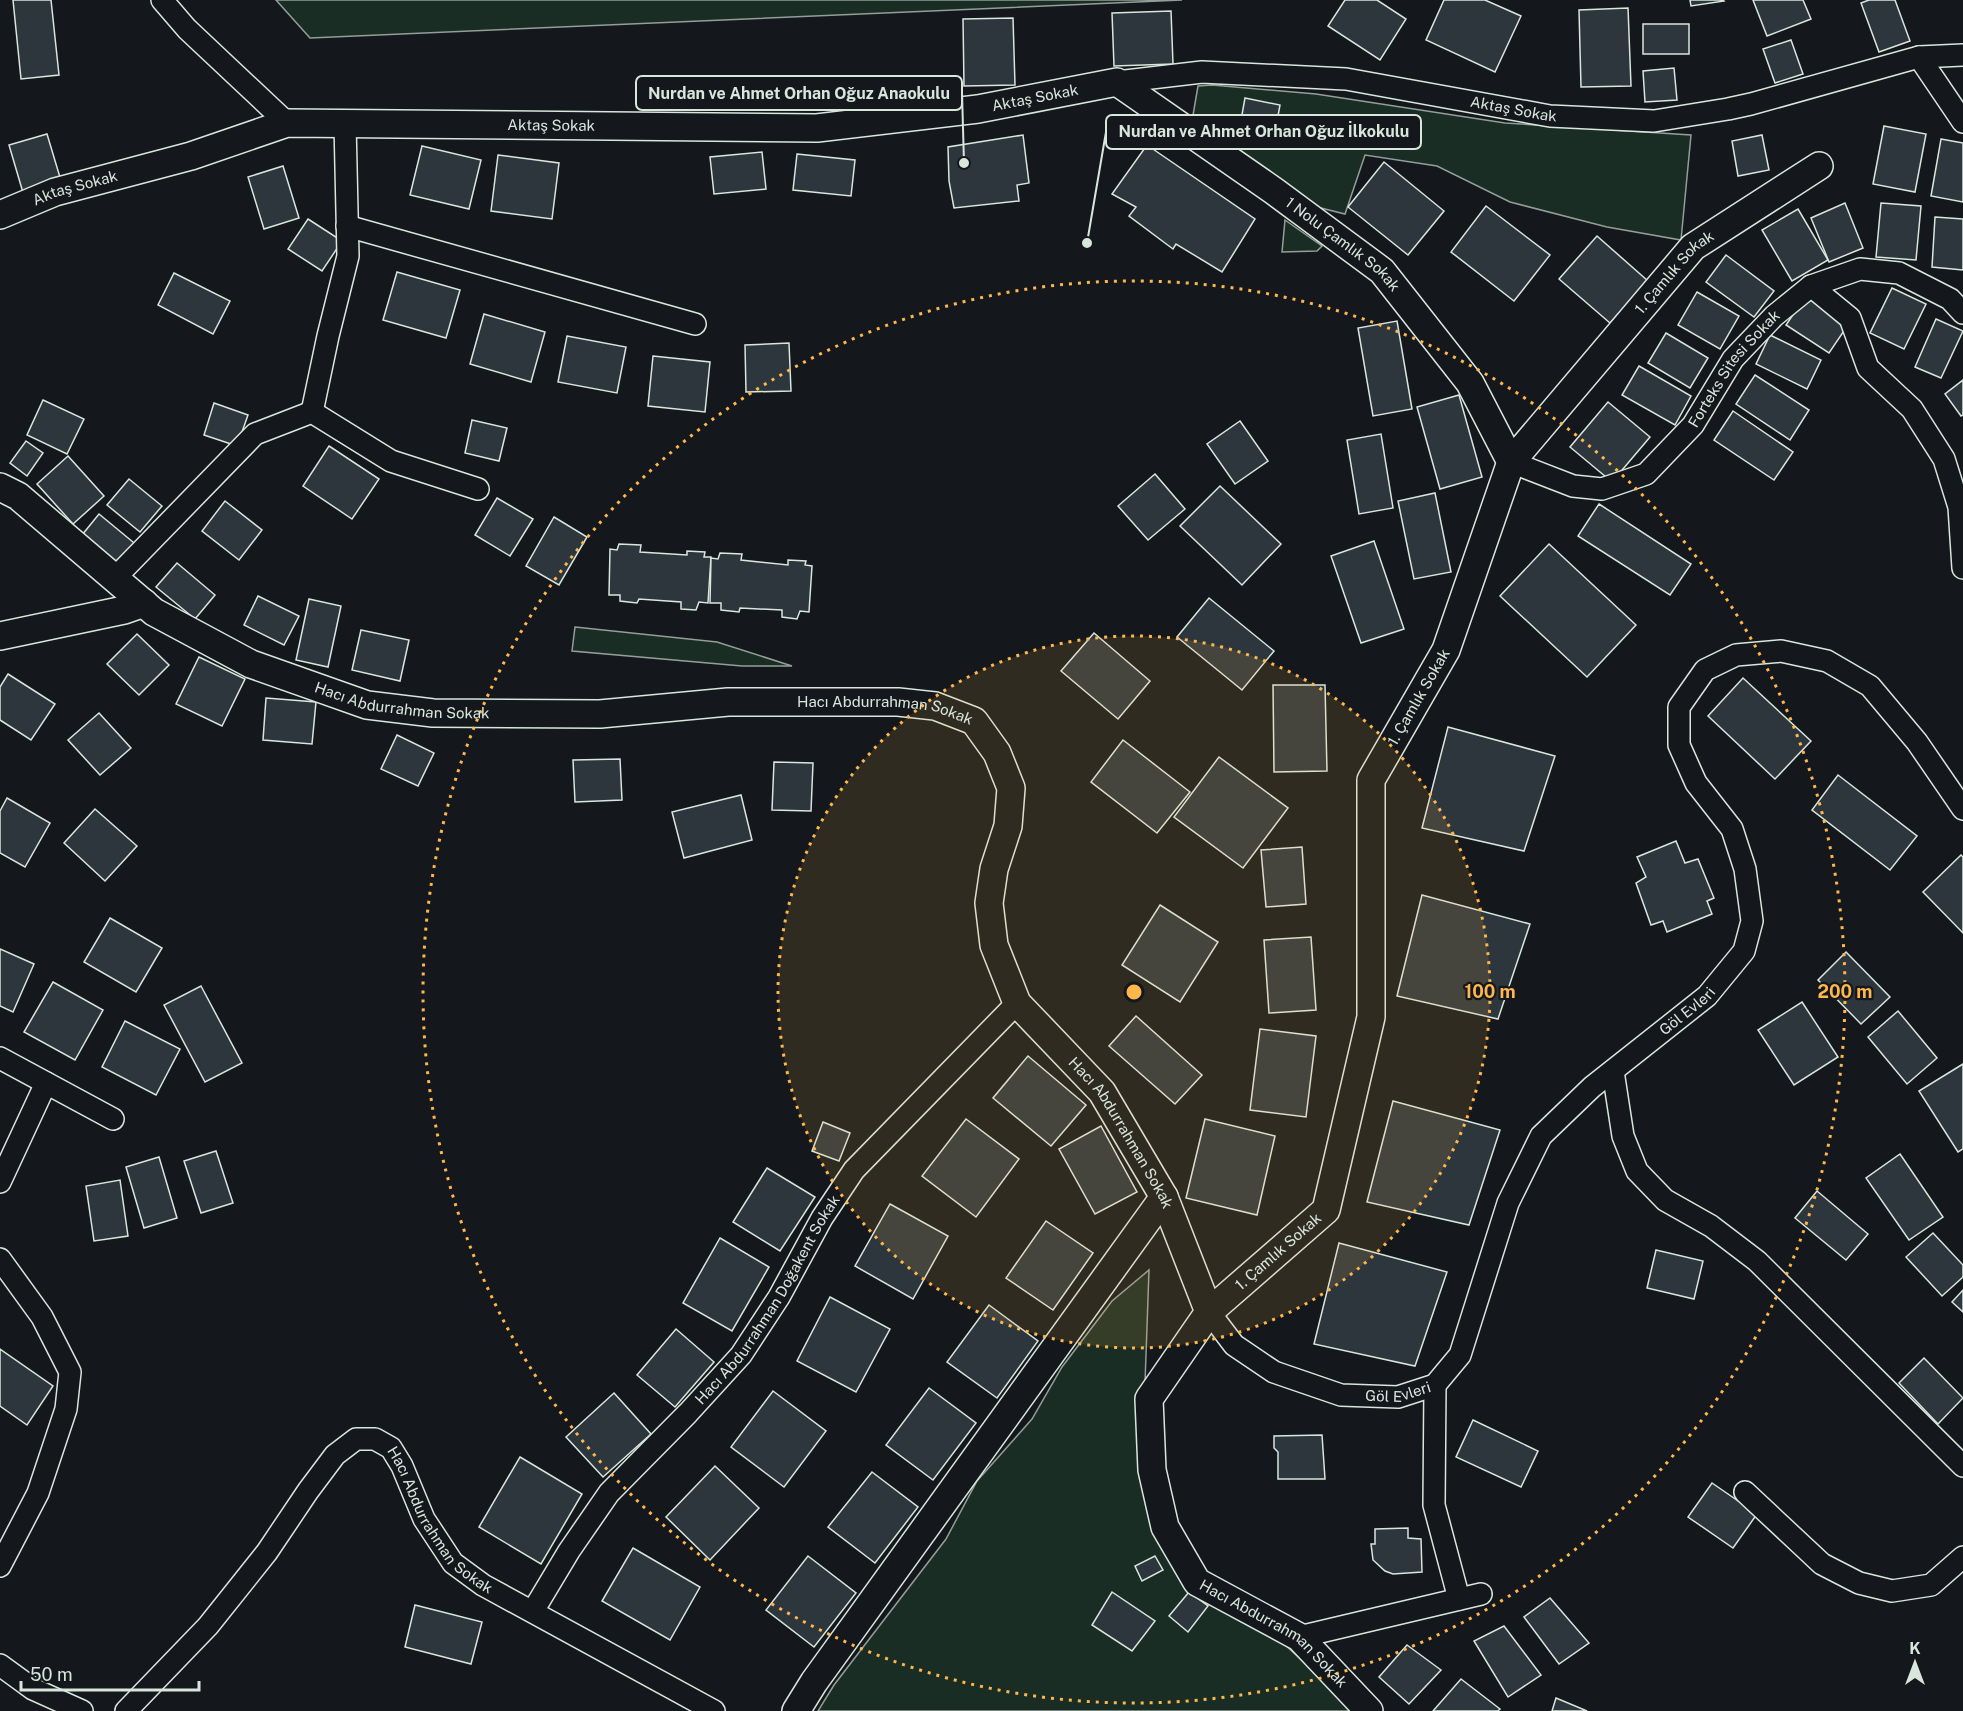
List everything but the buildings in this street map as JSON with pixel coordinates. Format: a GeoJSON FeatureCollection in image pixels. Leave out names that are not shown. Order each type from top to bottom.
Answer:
{"type":"FeatureCollection","features":[{"type":"Feature","properties":{"kind":"street"},"geometry":{"type":"LineString","coordinates":[[162,0],[287,123]]}},
{"type":"Feature","properties":{"kind":"street","name":"Aktaş Sokak"},"geometry":{"type":"LineString","coordinates":[[0,215],[56,192],[191,156],[287,123],[817,128],[978,110],[1117,82],[1202,72],[1346,79],[1550,116],[1654,121],[1728,110],[1919,57],[1963,54]]}},
{"type":"Feature","properties":{"kind":"street"},"geometry":{"type":"LineString","coordinates":[[1919,57],[1963,122]]}},
{"type":"Feature","properties":{"kind":"street","name":"1 Nolu Çamlık Sokak"},"geometry":{"type":"LineString","coordinates":[[1117,82],[1274,191],[1382,271],[1470,383],[1511,462]]}},
{"type":"Feature","properties":{"kind":"street"},"geometry":{"type":"LineString","coordinates":[[312,412],[348,256],[345,123]]}},
{"type":"Feature","properties":{"kind":"street","name":"1. Çamlık Sokak"},"geometry":{"type":"LineString","coordinates":[[1209,1312],[1326,1210],[1371,1017],[1371,780],[1446,650],[1511,462],[1693,247],[1819,166]]}},
{"type":"Feature","properties":{"kind":"street"},"geometry":{"type":"LineString","coordinates":[[348,226],[695,324]]}},
{"type":"Feature","properties":{"kind":"street","name":"Forteks Sitesi Sokak"},"geometry":{"type":"LineString","coordinates":[[1511,462],[1572,486],[1602,489],[1646,474],[1693,425],[1733,359],[1774,316],[1812,286],[1860,269],[1899,273],[1950,299],[1963,313]]}},
{"type":"Feature","properties":{"kind":"street"},"geometry":{"type":"LineString","coordinates":[[1812,286],[1850,318],[1868,368],[1912,409],[1944,459],[1959,507],[1963,568]]}},
{"type":"Feature","properties":{"kind":"street"},"geometry":{"type":"LineString","coordinates":[[312,412],[391,461],[478,489]]}},
{"type":"Feature","properties":{"kind":"street"},"geometry":{"type":"LineString","coordinates":[[115,578],[255,434],[312,412]]}},
{"type":"Feature","properties":{"kind":"street","name":"Hacı Abdurrahman Sokak"},"geometry":{"type":"LineString","coordinates":[[0,487],[18,496],[154,612],[251,664],[367,705],[433,713],[600,714],[728,702],[898,702],[935,706],[974,721],[997,753],[1011,788],[1008,826],[994,869],[989,903],[994,945],[1017,1003],[1102,1092],[1164,1197],[1209,1312],[1149,1399],[1152,1470],[1165,1527],[1197,1582],[1299,1637],[1369,1711]]}},
{"type":"Feature","properties":{"kind":"street"},"geometry":{"type":"LineString","coordinates":[[0,636],[124,610],[144,603]]}},
{"type":"Feature","properties":{"kind":"street","name":"Göl Evleri"},"geometry":{"type":"LineString","coordinates":[[1209,1312],[1234,1345],[1274,1372],[1341,1395],[1398,1397],[1435,1385],[1460,1355],[1508,1203],[1541,1136],[1593,1087],[1707,996],[1744,951],[1752,921],[1745,869],[1732,829],[1696,783],[1679,746],[1680,707],[1705,670],[1736,655],[1781,651],[1827,661],[1870,686],[1917,741],[1963,809]]}},
{"type":"Feature","properties":{"kind":"street","name":"Hacı Abdurrahman Doğakent Sokak"},"geometry":{"type":"LineString","coordinates":[[532,1611],[569,1551],[609,1493],[741,1355],[779,1297],[822,1218],[854,1170],[1017,1003]]}},
{"type":"Feature","properties":{"kind":"street"},"geometry":{"type":"LineString","coordinates":[[0,1058],[113,1119]]}},
{"type":"Feature","properties":{"kind":"street"},"geometry":{"type":"LineString","coordinates":[[1613,1071],[1623,1136],[1637,1171],[1665,1200],[1711,1226],[1757,1261],[1963,1466]]}},
{"type":"Feature","properties":{"kind":"street"},"geometry":{"type":"LineString","coordinates":[[0,1182],[46,1083]]}},
{"type":"Feature","properties":{"kind":"street"},"geometry":{"type":"LineString","coordinates":[[796,1711],[814,1682],[1164,1197]]}},
{"type":"Feature","properties":{"kind":"street"},"geometry":{"type":"LineString","coordinates":[[0,1259],[42,1317],[70,1372],[66,1409],[38,1493],[0,1566]]}},
{"type":"Feature","properties":{"kind":"street"},"geometry":{"type":"LineString","coordinates":[[1435,1385],[1434,1505],[1459,1599]]}},
{"type":"Feature","properties":{"kind":"street","name":"Hacı Abdurrahman Sokak"},"geometry":{"type":"LineString","coordinates":[[126,1711],[208,1626],[267,1552],[335,1455],[356,1439],[375,1439],[391,1448],[402,1466],[424,1519],[453,1563],[483,1585],[714,1711]]}},
{"type":"Feature","properties":{"kind":"street"},"geometry":{"type":"LineString","coordinates":[[1745,1492],[1822,1564],[1859,1583],[1892,1591],[1931,1584],[1963,1557]]}},
{"type":"Feature","properties":{"kind":"street"},"geometry":{"type":"LineString","coordinates":[[1299,1637],[1481,1594]]}},
{"type":"Feature","properties":{"kind":"street"},"geometry":{"type":"LineString","coordinates":[[0,1665],[33,1689],[81,1711]]}},
{"type":"Feature","properties":{"kind":"green space"},"geometry":{"type":"Polygon","coordinates":[[[276,0],[1182,0],[310,38],[276,0]]]}},
{"type":"Feature","properties":{"kind":"green space"},"geometry":{"type":"Polygon","coordinates":[[[1212,85],[1316,94],[1505,123],[1691,135],[1681,240],[1607,227],[1510,202],[1437,166],[1365,155],[1345,214],[1317,207],[1192,121],[1198,86],[1212,85]]]}},
{"type":"Feature","properties":{"kind":"green space"},"geometry":{"type":"Polygon","coordinates":[[[1285,220],[1322,246],[1317,251],[1282,252],[1285,220]]]}},
{"type":"Feature","properties":{"kind":"green space"},"geometry":{"type":"Polygon","coordinates":[[[575,627],[717,642],[792,666],[742,666],[572,651],[575,627]]]}},
{"type":"Feature","properties":{"kind":"green space"},"geometry":{"type":"Polygon","coordinates":[[[1149,1270],[1143,1440],[1159,1529],[1357,1711],[818,1711],[834,1685],[946,1539],[977,1481],[1032,1419],[1062,1367],[1112,1301],[1149,1270]]]}},
{"type":"Feature","properties":{"kind":"place","name":"Nurdan ve Ahmet Orhan Oğuz Anaokulu"},"geometry":{"type":"Point","coordinates":[964,163]}},
{"type":"Feature","properties":{"kind":"place","name":"Nurdan ve Ahmet Orhan Oğuz İlkokulu"},"geometry":{"type":"Point","coordinates":[1087,243]}}]}
